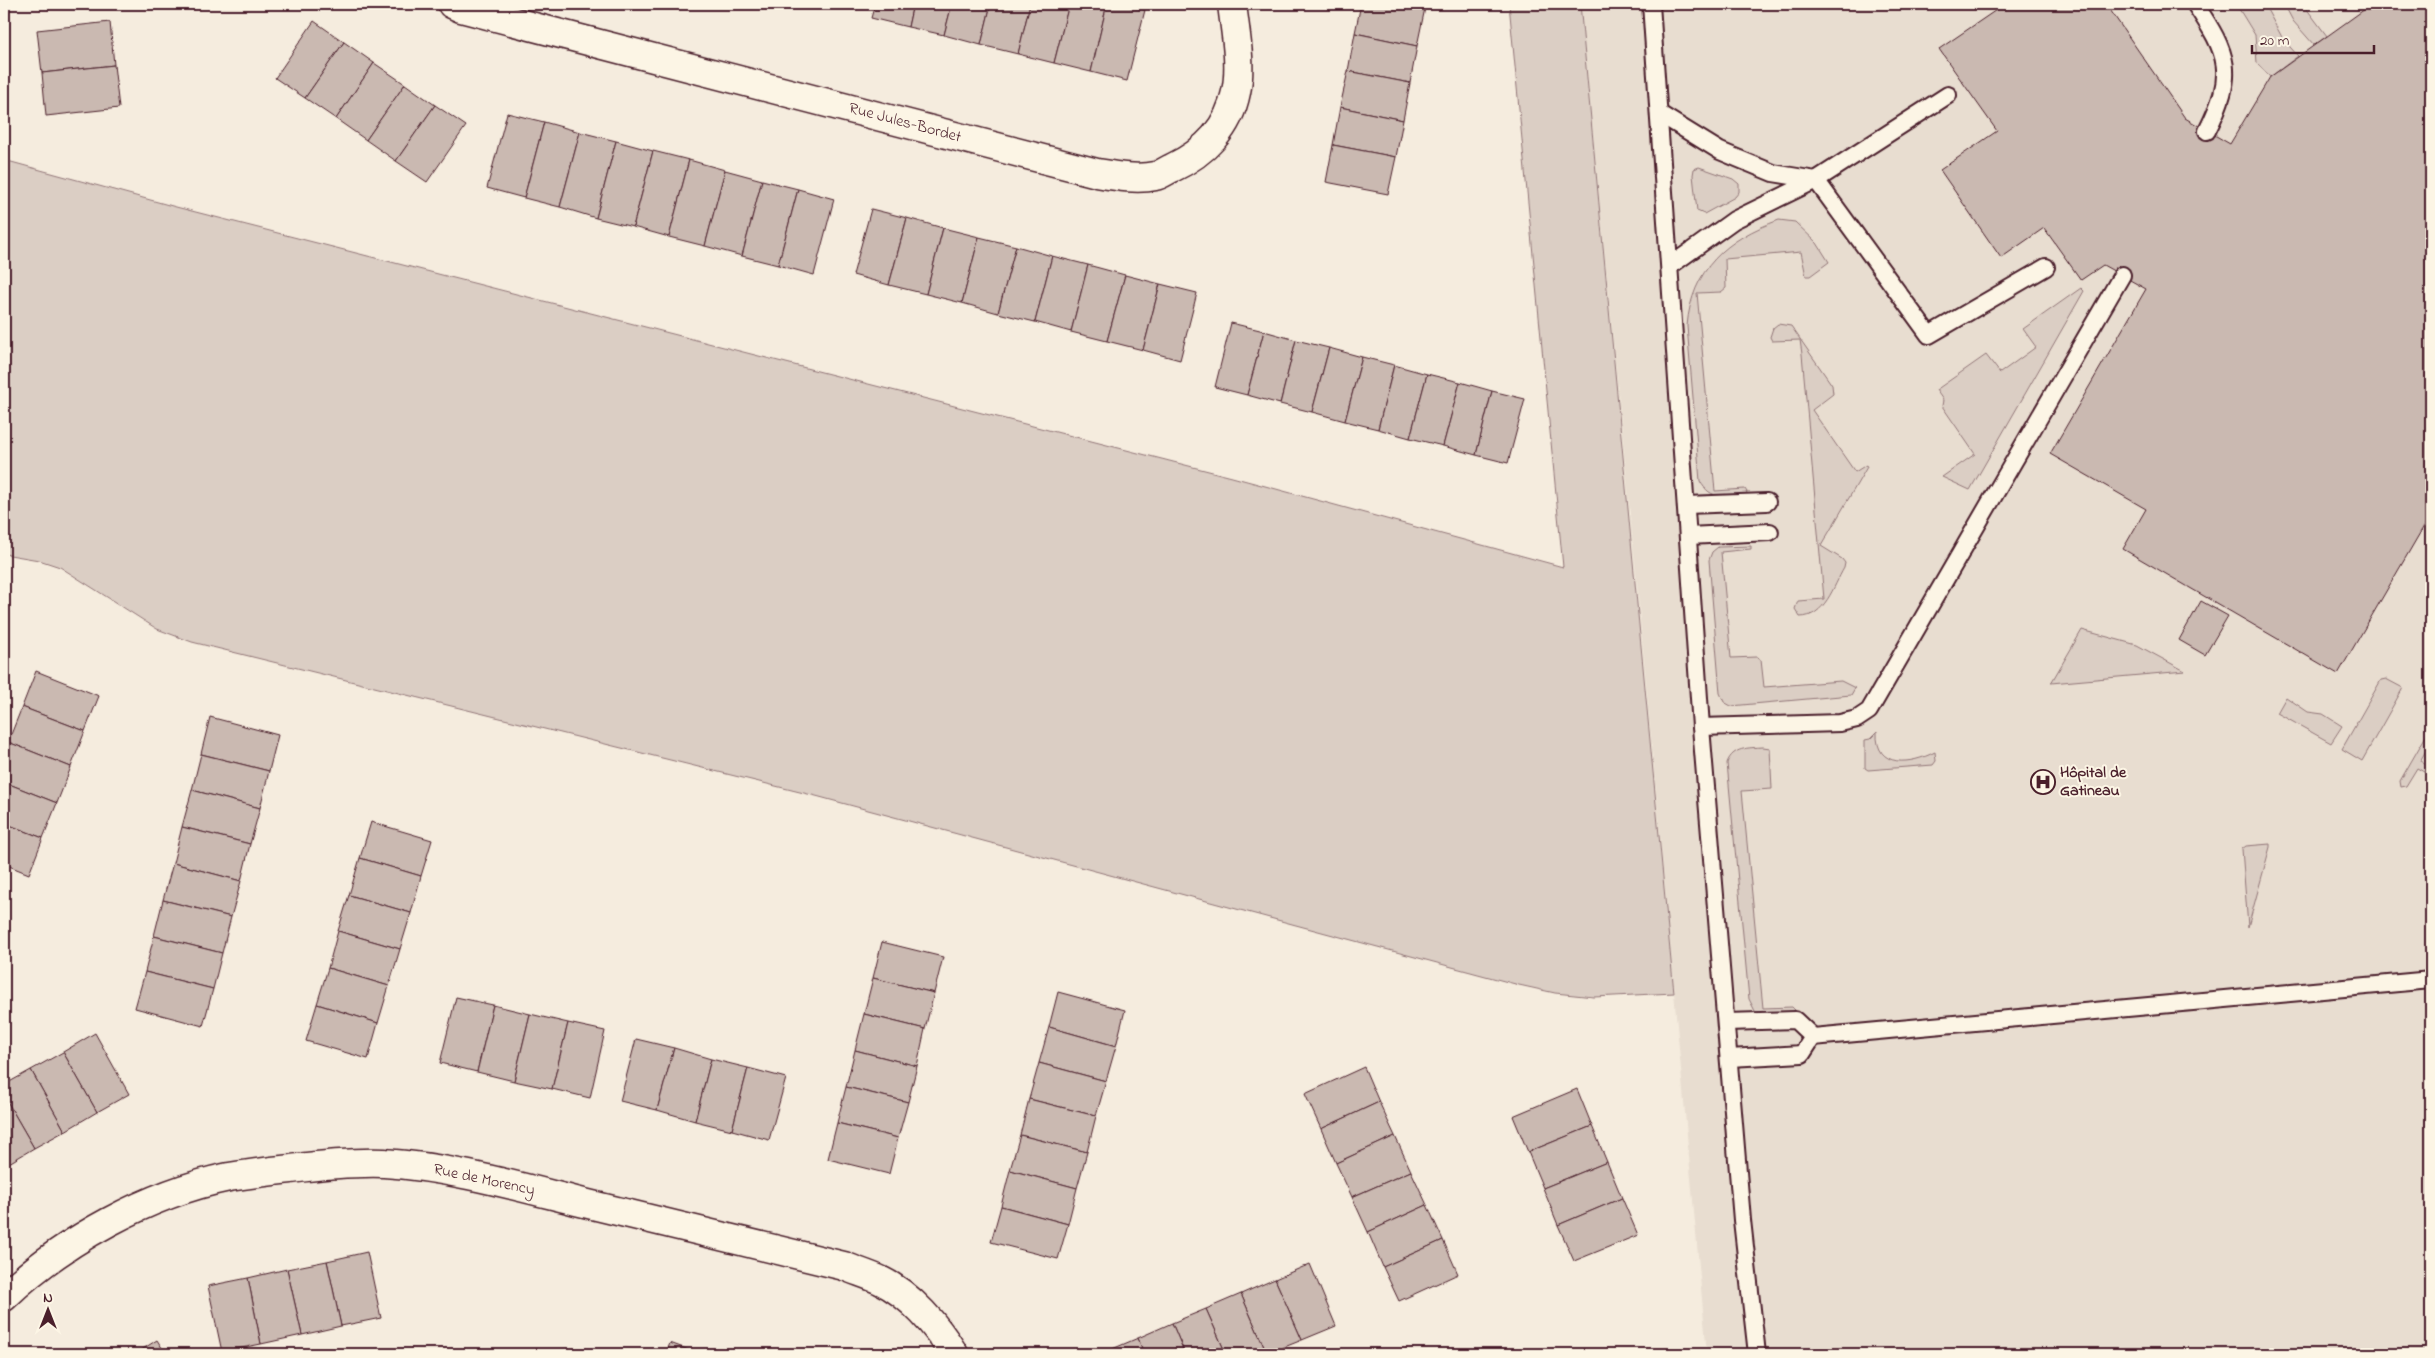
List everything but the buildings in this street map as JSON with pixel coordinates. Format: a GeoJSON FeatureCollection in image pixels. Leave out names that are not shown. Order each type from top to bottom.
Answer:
{"type":"FeatureCollection","features":[{"type":"Feature","properties":{"kind":"street","name":"Rue Jules-Bordet"},"geometry":{"type":"LineString","coordinates":[[452,4],[480,13],[1097,173],[1125,177],[1155,176],[1184,162],[1209,145],[1226,121],[1236,91],[1237,56],[1232,4]]}},
{"type":"Feature","properties":{"kind":"street","name":"Rue de Morency"},"geometry":{"type":"LineString","coordinates":[[4,1297],[58,1254],[98,1228],[183,1190],[228,1178],[281,1170],[338,1163],[385,1163],[438,1170],[502,1182],[844,1266],[882,1281],[912,1303],[942,1333],[954,1354]]}},
{"type":"Feature","properties":{"kind":"lane"},"geometry":{"type":"LineString","coordinates":[[1651,4],[1701,727],[1742,1220],[1757,1354]]}},
{"type":"Feature","properties":{"kind":"lane"},"geometry":{"type":"LineString","coordinates":[[2194,4],[2217,38],[2225,64],[2225,87],[2220,106],[2207,131]]}},
{"type":"Feature","properties":{"kind":"lane"},"geometry":{"type":"LineString","coordinates":[[1670,266],[1734,220],[1816,180],[1948,94]]}},
{"type":"Feature","properties":{"kind":"lane"},"geometry":{"type":"LineString","coordinates":[[1660,114],[1720,151],[1773,173],[1816,180],[1929,334],[2046,266]]}},
{"type":"Feature","properties":{"kind":"lane"},"geometry":{"type":"LineString","coordinates":[[1701,727],[1840,724],[1857,719],[1869,710],[2122,275]]}},
{"type":"Feature","properties":{"kind":"lane"},"geometry":{"type":"LineString","coordinates":[[1686,504],[1767,502]]}},
{"type":"Feature","properties":{"kind":"lane"},"geometry":{"type":"LineString","coordinates":[[1688,536],[1770,532]]}},
{"type":"Feature","properties":{"kind":"lane"},"geometry":{"type":"LineString","coordinates":[[1726,1022],[1795,1020],[1813,1037],[2431,980]]}},
{"type":"Feature","properties":{"kind":"lane"},"geometry":{"type":"LineString","coordinates":[[1729,1058],[1802,1054],[1813,1037]]}},
{"type":"Feature","properties":{"kind":"shaded area"},"geometry":{"type":"Polygon","coordinates":[[[1509,4],[1580,4],[1674,993],[1594,997],[1555,993],[1519,985],[816,796],[192,642],[157,629],[60,567],[39,560],[4,554],[4,160],[176,207],[1232,477],[1563,567],[1509,4]]]}},
{"type":"Feature","properties":{"kind":"shaded area","name":"Hôpital de Gatineau"},"geometry":{"type":"Polygon","coordinates":[[[1580,4],[2431,4],[2431,1354],[1707,1354],[1637,587],[1580,4]]]}},
{"type":"Feature","properties":{"kind":"shaded area"},"geometry":{"type":"Polygon","coordinates":[[[2236,4],[2264,4],[2283,39],[2298,56],[2270,77],[2257,63],[2255,35],[2236,4]]]}},
{"type":"Feature","properties":{"kind":"shaded area"},"geometry":{"type":"Polygon","coordinates":[[[2284,4],[2303,4],[2327,36],[2314,45],[2293,21],[2284,4]]]}},
{"type":"Feature","properties":{"kind":"shaded area"},"geometry":{"type":"Polygon","coordinates":[[[1699,167],[1733,179],[1739,184],[1739,192],[1735,197],[1704,214],[1697,211],[1693,175],[1694,169],[1699,167]]]}},
{"type":"Feature","properties":{"kind":"shaded area"},"geometry":{"type":"Polygon","coordinates":[[[1779,220],[1795,222],[1817,243],[1829,262],[1810,276],[1806,276],[1801,252],[1725,259],[1726,288],[1721,292],[1697,293],[1715,491],[1745,489],[1747,492],[1746,494],[1732,496],[1719,496],[1709,492],[1700,481],[1687,326],[1690,306],[1704,272],[1715,259],[1743,237],[1779,220]]]}},
{"type":"Feature","properties":{"kind":"shaded area"},"geometry":{"type":"Polygon","coordinates":[[[2081,288],[2084,291],[1970,490],[1942,477],[1975,454],[1942,406],[1943,400],[1936,390],[1986,355],[2000,373],[2036,347],[2023,329],[2081,288]]]}},
{"type":"Feature","properties":{"kind":"shaded area"},"geometry":{"type":"Polygon","coordinates":[[[1778,324],[1791,326],[1832,385],[1833,394],[1812,410],[1855,472],[1866,465],[1867,467],[1821,546],[1842,559],[1845,563],[1844,568],[1822,607],[1809,616],[1800,617],[1795,609],[1798,601],[1824,599],[1800,340],[1772,341],[1770,337],[1773,328],[1778,324]]]}},
{"type":"Feature","properties":{"kind":"shaded area"},"geometry":{"type":"Polygon","coordinates":[[[1751,546],[1751,549],[1721,552],[1731,658],[1756,657],[1761,660],[1764,687],[1841,681],[1855,688],[1851,695],[1731,706],[1724,702],[1720,693],[1709,560],[1712,552],[1718,547],[1751,546]]]}},
{"type":"Feature","properties":{"kind":"shaded area"},"geometry":{"type":"Polygon","coordinates":[[[2082,630],[2137,645],[2185,671],[2051,683],[2082,630]]]}},
{"type":"Feature","properties":{"kind":"shaded area"},"geometry":{"type":"Polygon","coordinates":[[[2386,679],[2403,688],[2362,761],[2342,749],[2381,680],[2386,679]]]}},
{"type":"Feature","properties":{"kind":"shaded area"},"geometry":{"type":"Polygon","coordinates":[[[2286,697],[2308,712],[2323,714],[2342,726],[2331,743],[2277,713],[2286,697]]]}},
{"type":"Feature","properties":{"kind":"shaded area"},"geometry":{"type":"Polygon","coordinates":[[[1877,732],[1878,744],[1882,753],[1888,758],[1906,761],[1935,752],[1936,761],[1933,765],[1868,770],[1865,768],[1865,740],[1870,739],[1877,732]]]}},
{"type":"Feature","properties":{"kind":"shaded area"},"geometry":{"type":"Polygon","coordinates":[[[2431,733],[2431,742],[2420,761],[2431,768],[2431,776],[2417,768],[2406,786],[2401,787],[2400,781],[2427,734],[2431,733]]]}},
{"type":"Feature","properties":{"kind":"shaded area"},"geometry":{"type":"Polygon","coordinates":[[[1763,747],[1770,748],[1772,789],[1742,791],[1763,1008],[1792,1007],[1795,1010],[1793,1013],[1756,1013],[1749,999],[1727,763],[1737,751],[1763,747]]]}},
{"type":"Feature","properties":{"kind":"shaded area"},"geometry":{"type":"Polygon","coordinates":[[[2270,844],[2248,927],[2242,849],[2246,846],[2270,844]]]}},
{"type":"Feature","properties":{"kind":"place","name":"Hôpital de Gatineau"},"geometry":{"type":"Point","coordinates":[2043,782]}}]}
